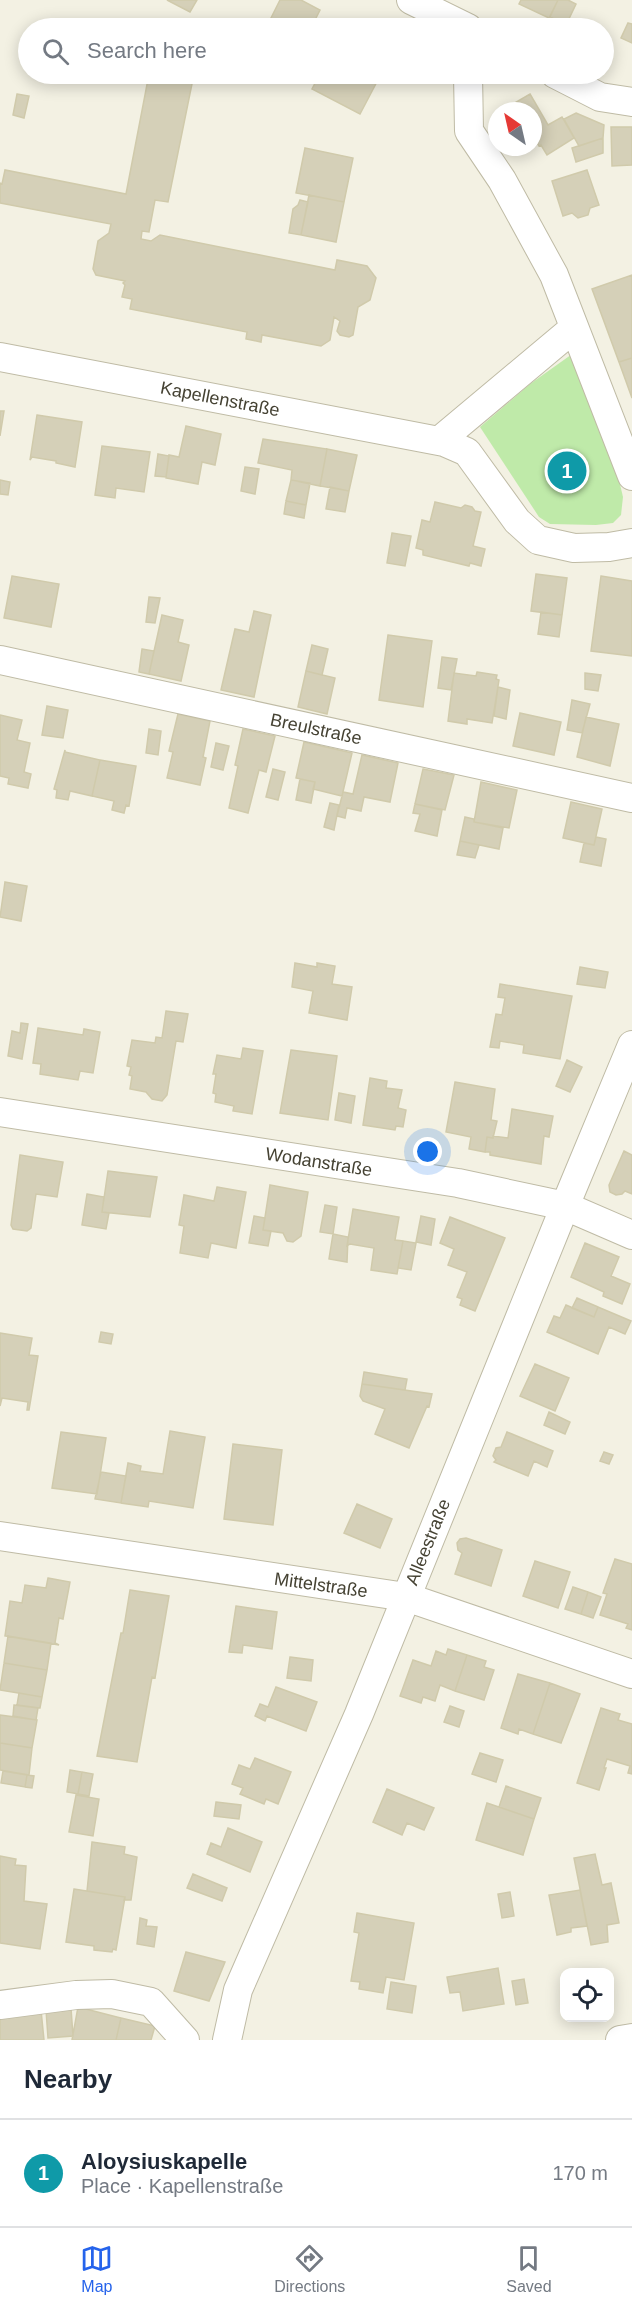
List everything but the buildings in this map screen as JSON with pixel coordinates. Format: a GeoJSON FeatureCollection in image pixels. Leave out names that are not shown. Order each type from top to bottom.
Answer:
{"type":"FeatureCollection","features":[{"type":"Feature","properties":{"kind":"street"},"geometry":{"type":"LineString","coordinates":[[411,0],[448,18]]}},
{"type":"Feature","properties":{"kind":"street"},"geometry":{"type":"LineString","coordinates":[[468,84],[469,131],[502,180],[554,275],[632,476]]}},
{"type":"Feature","properties":{"kind":"street"},"geometry":{"type":"LineString","coordinates":[[575,84],[600,97],[632,102]]}},
{"type":"Feature","properties":{"kind":"street"},"geometry":{"type":"LineString","coordinates":[[439,441],[574,328]]}},
{"type":"Feature","properties":{"kind":"street","name":"Kapellenstraße"},"geometry":{"type":"LineString","coordinates":[[0,357],[439,441],[467,452],[517,521],[538,540],[574,548],[609,547],[632,543]]}},
{"type":"Feature","properties":{"kind":"street","name":"Breulstraße"},"geometry":{"type":"LineString","coordinates":[[0,660],[632,798]]}},
{"type":"Feature","properties":{"kind":"street","name":"Alleestraße"},"geometry":{"type":"LineString","coordinates":[[226,2040],[238,1990],[359,1714],[632,1045]]}},
{"type":"Feature","properties":{"kind":"street","name":"Wodanstraße"},"geometry":{"type":"LineString","coordinates":[[0,1112],[458,1183],[565,1206],[632,1235]]}},
{"type":"Feature","properties":{"kind":"street","name":"Mittelstraße"},"geometry":{"type":"LineString","coordinates":[[0,1536],[406,1597],[632,1674]]}},
{"type":"Feature","properties":{"kind":"street"},"geometry":{"type":"LineString","coordinates":[[0,2006],[76,1995],[112,1994],[150,2002],[185,2040]]}},
{"type":"Feature","properties":{"kind":"street"},"geometry":{"type":"LineString","coordinates":[[620,2040],[632,2038]]}},
{"type":"Feature","properties":{"kind":"green space"},"geometry":{"type":"Polygon","coordinates":[[[575,352],[614,459],[623,497],[621,515],[613,523],[550,524],[539,517],[480,427],[530,384],[575,352]]]}},
{"type":"Feature","properties":{"kind":"place","name":"Aloysiuskapelle"},"geometry":{"type":"Point","coordinates":[567,471]}}]}
